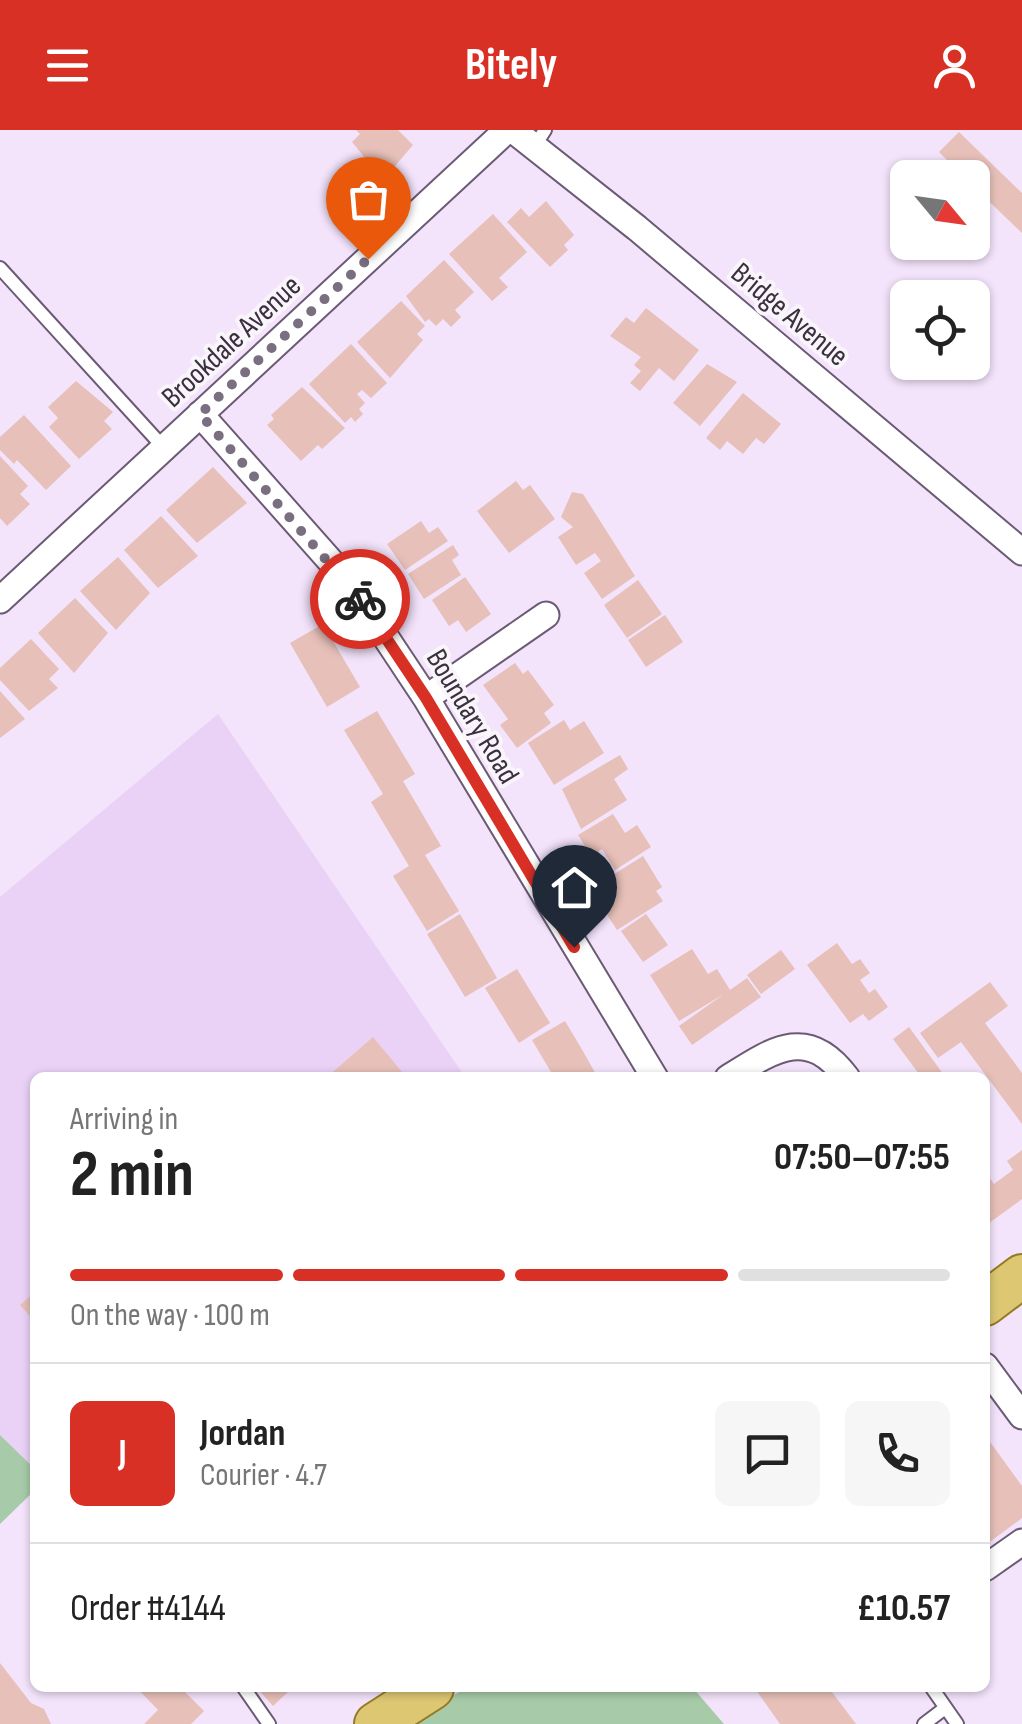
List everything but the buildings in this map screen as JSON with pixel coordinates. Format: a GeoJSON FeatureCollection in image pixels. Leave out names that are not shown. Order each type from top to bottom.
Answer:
{"type":"FeatureCollection","features":[{"type":"Feature","properties":{"kind":"main road"},"geometry":{"type":"LineString","coordinates":[[990,1300],[1022,1276]]}},
{"type":"Feature","properties":{"kind":"main road"},"geometry":{"type":"LineString","coordinates":[[389,1721],[427,1692]]}},
{"type":"Feature","properties":{"kind":"street","name":"Bridge Avenue"},"geometry":{"type":"LineString","coordinates":[[510,130],[540,138],[638,228],[1022,552]]}},
{"type":"Feature","properties":{"kind":"street","name":"Brookdale Avenue"},"geometry":{"type":"LineString","coordinates":[[0,600],[510,130]]}},
{"type":"Feature","properties":{"kind":"street","name":"Boundary Road"},"geometry":{"type":"LineString","coordinates":[[200,414],[349,582],[426,698],[650,1072]]}},
{"type":"Feature","properties":{"kind":"street"},"geometry":{"type":"LineString","coordinates":[[426,698],[546,615]]}},
{"type":"Feature","properties":{"kind":"street"},"geometry":{"type":"LineString","coordinates":[[738,1072],[763,1056],[797,1044],[830,1054],[843,1072]]}},
{"type":"Feature","properties":{"kind":"street"},"geometry":{"type":"LineString","coordinates":[[990,1373],[1022,1416]]}},
{"type":"Feature","properties":{"kind":"street"},"geometry":{"type":"LineString","coordinates":[[990,1564],[1022,1542]]}},
{"type":"Feature","properties":{"kind":"lane"},"geometry":{"type":"LineString","coordinates":[[0,268],[165,449]]}},
{"type":"Feature","properties":{"kind":"lane"},"geometry":{"type":"LineString","coordinates":[[247,1692],[268,1724]]}},
{"type":"Feature","properties":{"kind":"lane"},"geometry":{"type":"LineString","coordinates":[[935,1692],[957,1724]]}},
{"type":"Feature","properties":{"kind":"lane"},"geometry":{"type":"LineString","coordinates":[[924,1724],[946,1708]]}},
{"type":"Feature","properties":{"kind":"shaded area"},"geometry":{"type":"Polygon","coordinates":[[[218,714],[462,1072],[30,1072],[30,1464],[0,1435],[0,897],[218,714]]]}},
{"type":"Feature","properties":{"kind":"green space"},"geometry":{"type":"Polygon","coordinates":[[[0,1435],[30,1464],[30,1495],[0,1524],[0,1435]]]}},
{"type":"Feature","properties":{"kind":"green space"},"geometry":{"type":"Polygon","coordinates":[[[459,1692],[696,1692],[724,1724],[403,1724],[459,1692]]]}},
{"type":"Feature","properties":{"kind":"way so far"},"geometry":{"type":"LineString","coordinates":[[360,599],[200,414],[368,259]]}},
{"type":"Feature","properties":{"kind":"route"},"geometry":{"type":"LineString","coordinates":[[360,599],[426,698],[574,947]]}}]}
